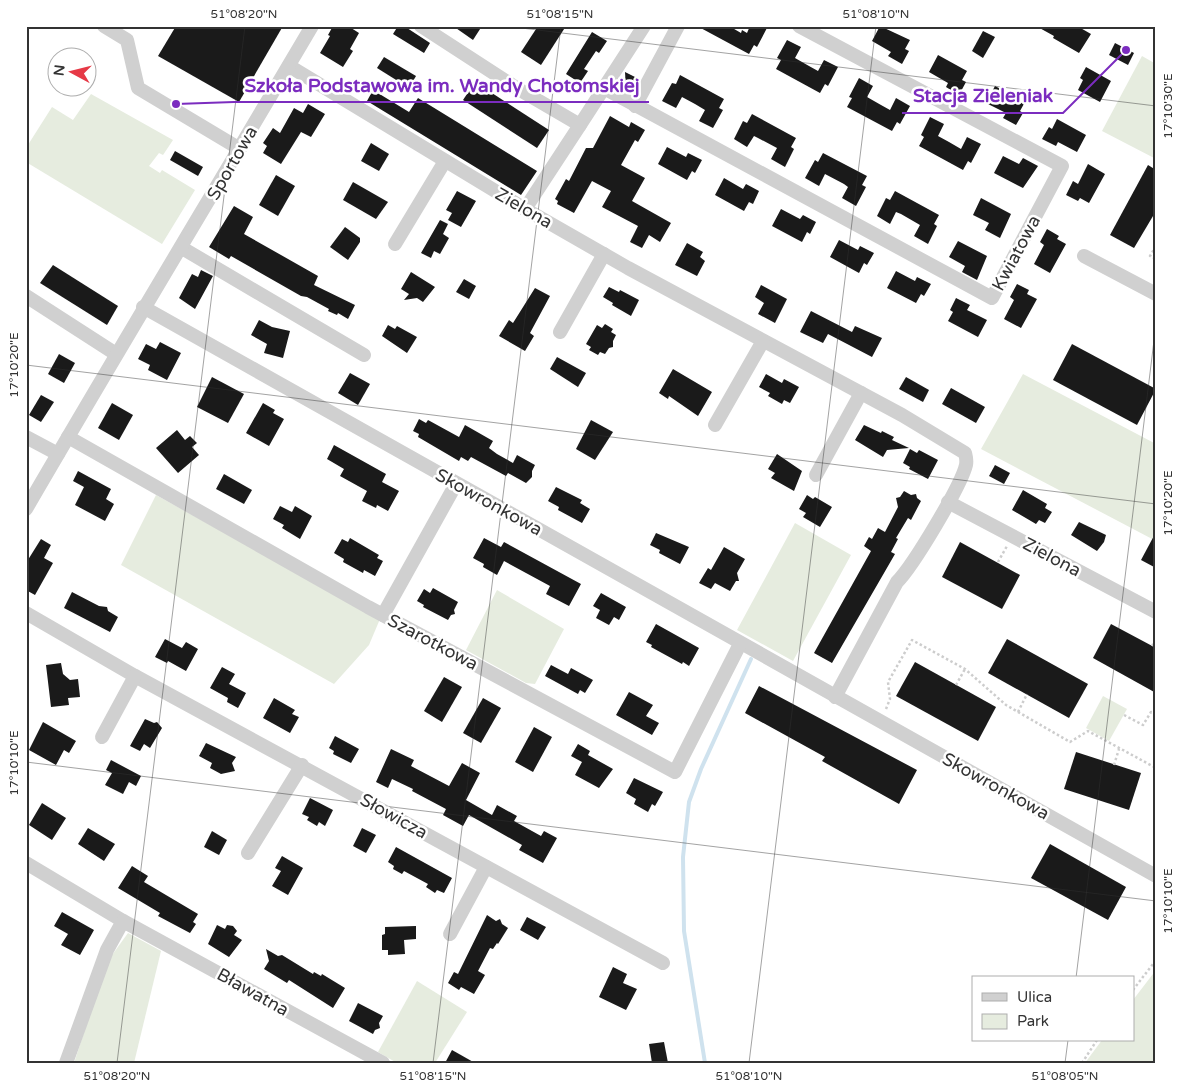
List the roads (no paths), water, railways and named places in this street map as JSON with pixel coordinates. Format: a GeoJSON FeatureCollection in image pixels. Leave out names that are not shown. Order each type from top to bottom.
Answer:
{"type":"FeatureCollection","features":[{"type":"Feature","properties":{"kind":"street"},"geometry":{"type":"LineString","coordinates":[[104,26],[127,40],[138,88],[240,149]]}},
{"type":"Feature","properties":{"kind":"street","name":"Sportowa"},"geometry":{"type":"LineString","coordinates":[[26,510],[143,308],[182,248],[312,26]]}},
{"type":"Feature","properties":{"kind":"street"},"geometry":{"type":"LineString","coordinates":[[421,26],[515,87],[580,125]]}},
{"type":"Feature","properties":{"kind":"street"},"geometry":{"type":"LineString","coordinates":[[525,209],[644,26]]}},
{"type":"Feature","properties":{"kind":"street"},"geometry":{"type":"LineString","coordinates":[[635,106],[678,26]]}},
{"type":"Feature","properties":{"kind":"street","name":"Kwiatowa"},"geometry":{"type":"LineString","coordinates":[[604,88],[992,298],[1062,166],[800,26]]}},
{"type":"Feature","properties":{"kind":"street","name":"Zielona"},"geometry":{"type":"LineString","coordinates":[[289,66],[525,209],[604,254],[861,393],[965,453],[966,466],[948,502],[906,572],[896,582],[835,697]]}},
{"type":"Feature","properties":{"kind":"street"},"geometry":{"type":"LineString","coordinates":[[396,244],[445,160]]}},
{"type":"Feature","properties":{"kind":"street"},"geometry":{"type":"LineString","coordinates":[[182,248],[364,355]]}},
{"type":"Feature","properties":{"kind":"street"},"geometry":{"type":"LineString","coordinates":[[560,332],[604,254]]}},
{"type":"Feature","properties":{"kind":"street"},"geometry":{"type":"LineString","coordinates":[[1084,256],[1156,294]]}},
{"type":"Feature","properties":{"kind":"street"},"geometry":{"type":"LineString","coordinates":[[26,296],[116,354]]}},
{"type":"Feature","properties":{"kind":"street","name":"Skowronkowa"},"geometry":{"type":"LineString","coordinates":[[143,308],[1156,876]]}},
{"type":"Feature","properties":{"kind":"street"},"geometry":{"type":"LineString","coordinates":[[715,425],[763,340]]}},
{"type":"Feature","properties":{"kind":"street"},"geometry":{"type":"LineString","coordinates":[[816,475],[861,393]]}},
{"type":"Feature","properties":{"kind":"street"},"geometry":{"type":"LineString","coordinates":[[26,437],[58,454]]}},
{"type":"Feature","properties":{"kind":"street","name":"Szarotkowa"},"geometry":{"type":"LineString","coordinates":[[68,437],[383,615],[675,772],[740,644]]}},
{"type":"Feature","properties":{"kind":"street"},"geometry":{"type":"LineString","coordinates":[[383,615],[456,484]]}},
{"type":"Feature","properties":{"kind":"street","name":"Zielona"},"geometry":{"type":"LineString","coordinates":[[948,502],[1156,612]]}},
{"type":"Feature","properties":{"kind":"street","name":"Słowicza"},"geometry":{"type":"LineString","coordinates":[[26,613],[136,676],[663,963]]}},
{"type":"Feature","properties":{"kind":"street"},"geometry":{"type":"LineString","coordinates":[[102,737],[136,676]]}},
{"type":"Feature","properties":{"kind":"street"},"geometry":{"type":"LineString","coordinates":[[248,853],[302,765]]}},
{"type":"Feature","properties":{"kind":"street","name":"Bławatna"},"geometry":{"type":"LineString","coordinates":[[26,863],[123,921],[383,1063]]}},
{"type":"Feature","properties":{"kind":"street"},"geometry":{"type":"LineString","coordinates":[[450,934],[486,867]]}},
{"type":"Feature","properties":{"kind":"street"},"geometry":{"type":"LineString","coordinates":[[66,1063],[107,950],[123,921]]}},
{"type":"Feature","properties":{"kind":"waterway"},"geometry":{"type":"LineString","coordinates":[[705,1063],[684,931],[683,857],[689,802],[701,769],[751,659]]}},
{"type":"Feature","properties":{"kind":"place","name":"Stacja Zieleniak"},"geometry":{"type":"Point","coordinates":[1126,50]}},
{"type":"Feature","properties":{"kind":"place","name":"Szkoła Podstawowa im. Wandy Chotomskiej"},"geometry":{"type":"Point","coordinates":[176,104]}}]}
